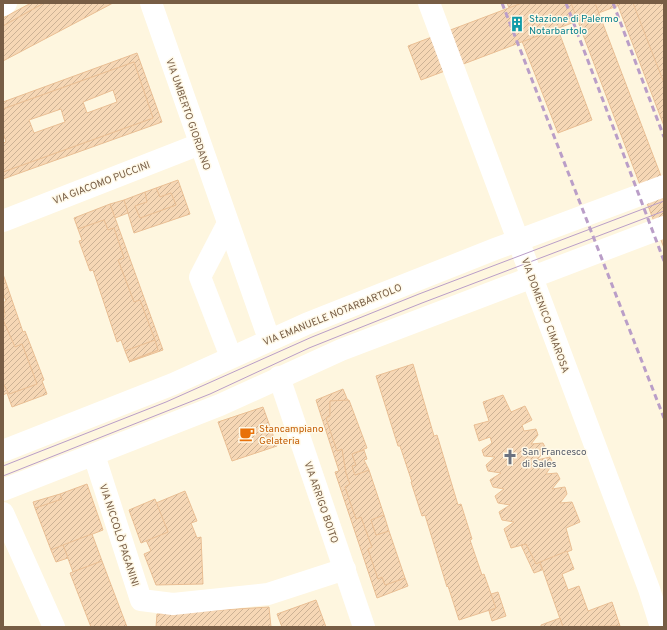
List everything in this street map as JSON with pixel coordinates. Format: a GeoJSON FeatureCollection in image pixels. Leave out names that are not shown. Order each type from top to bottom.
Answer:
{"type":"FeatureCollection","features":[{"type":"Feature","properties":{"kind":"street","name":"VIA UMBERTO GIORDANO"},"geometry":{"type":"LineString","coordinates":[[151,3],[269,339]]}},
{"type":"Feature","properties":{"kind":"street","name":"VIA DOMENICO CIMAROSA"},"geometry":{"type":"LineString","coordinates":[[429,3],[649,589],[661,627]]}},
{"type":"Feature","properties":{"kind":"street","name":"VIA GIACOMO PUCCINI"},"geometry":{"type":"LineString","coordinates":[[3,221],[200,144]]}},
{"type":"Feature","properties":{"kind":"street","name":"VIA EMANUELE NOTARBARTOLO"},"geometry":{"type":"LineString","coordinates":[[3,451],[173,384],[269,339],[495,249],[664,186]]}},
{"type":"Feature","properties":{"kind":"street"},"geometry":{"type":"LineString","coordinates":[[228,225],[200,277],[231,357]]}},
{"type":"Feature","properties":{"kind":"street"},"geometry":{"type":"LineString","coordinates":[[3,490],[220,405],[341,350],[508,285],[664,227]]}},
{"type":"Feature","properties":{"kind":"street","name":"VIA ARRIGO BOITO"},"geometry":{"type":"LineString","coordinates":[[279,378],[364,627]]}},
{"type":"Feature","properties":{"kind":"street","name":"VIA NICCOLÒ PAGANINI"},"geometry":{"type":"LineString","coordinates":[[94,455],[141,600],[173,604],[268,594],[345,570]]}},
{"type":"Feature","properties":{"kind":"street"},"geometry":{"type":"LineString","coordinates":[[3,513],[54,627]]}},
{"type":"Feature","properties":{"kind":"building"},"geometry":{"type":"Polygon","coordinates":[[[31,3],[44,3],[3,26],[3,18],[31,3]]]}},
{"type":"Feature","properties":{"kind":"building"},"geometry":{"type":"Polygon","coordinates":[[[44,3],[113,3],[3,61],[3,26],[44,3]]]}},
{"type":"Feature","properties":{"kind":"building"},"geometry":{"type":"Polygon","coordinates":[[[507,3],[548,3],[592,120],[558,133],[507,3]]]}},
{"type":"Feature","properties":{"kind":"building","name":"Stazione di Palermo Notarbartolo"},"geometry":{"type":"Polygon","coordinates":[[[522,3],[625,3],[421,80],[408,46],[522,3]]]}},
{"type":"Feature","properties":{"kind":"building"},"geometry":{"type":"Polygon","coordinates":[[[571,3],[595,3],[664,184],[664,248],[571,3]]]}},
{"type":"Feature","properties":{"kind":"building"},"geometry":{"type":"Polygon","coordinates":[[[617,3],[645,3],[664,53],[664,126],[617,3]]]}},
{"type":"Feature","properties":{"kind":"building","name":"Stazione di Palermo Notarbartolo"},"geometry":{"type":"Polygon","coordinates":[[[633,3],[664,3],[664,83],[633,3]]]}},
{"type":"Feature","properties":{"kind":"building"},"geometry":{"type":"Polygon","coordinates":[[[137,53],[162,122],[3,179],[3,172],[153,118],[134,62],[3,109],[3,102],[137,53]]]}},
{"type":"Feature","properties":{"kind":"building"},"geometry":{"type":"Polygon","coordinates":[[[134,62],[153,118],[3,172],[3,143],[6,142],[3,133],[3,109],[134,62]],[[113,90],[83,102],[87,113],[117,102],[113,90]],[[61,109],[29,120],[34,133],[65,122],[61,109]]]}},
{"type":"Feature","properties":{"kind":"building"},"geometry":{"type":"Polygon","coordinates":[[[178,180],[190,214],[134,233],[124,200],[145,192],[147,202],[135,206],[140,218],[176,205],[171,193],[160,197],[156,188],[178,180]]]}},
{"type":"Feature","properties":{"kind":"building"},"geometry":{"type":"Polygon","coordinates":[[[156,188],[160,197],[171,193],[176,205],[140,218],[135,206],[147,202],[145,192],[156,188]]]}},
{"type":"Feature","properties":{"kind":"building"},"geometry":{"type":"Polygon","coordinates":[[[124,200],[128,213],[115,218],[110,204],[124,200]]]}},
{"type":"Feature","properties":{"kind":"building"},"geometry":{"type":"Polygon","coordinates":[[[110,204],[163,350],[129,362],[158,350],[140,300],[134,302],[118,260],[124,258],[114,228],[108,230],[104,220],[78,229],[74,218],[110,204]]]}},
{"type":"Feature","properties":{"kind":"building"},"geometry":{"type":"Polygon","coordinates":[[[104,220],[108,230],[114,228],[124,258],[118,260],[134,302],[140,300],[155,340],[125,351],[121,340],[117,342],[93,270],[90,271],[79,241],[82,240],[78,229],[104,220]]]}},
{"type":"Feature","properties":{"kind":"building"},"geometry":{"type":"Polygon","coordinates":[[[3,274],[23,332],[25,331],[44,380],[42,381],[47,394],[12,407],[7,393],[3,395],[3,383],[9,394],[37,384],[22,344],[15,347],[3,320],[5,315],[3,303],[6,301],[3,293],[3,274]]]}},
{"type":"Feature","properties":{"kind":"building"},"geometry":{"type":"Polygon","coordinates":[[[3,320],[15,347],[22,344],[37,384],[9,394],[3,383],[3,320]]]}},
{"type":"Feature","properties":{"kind":"building"},"geometry":{"type":"Polygon","coordinates":[[[155,340],[158,350],[129,361],[125,351],[155,340]]]}},
{"type":"Feature","properties":{"kind":"building"},"geometry":{"type":"Polygon","coordinates":[[[413,364],[434,436],[437,435],[458,505],[461,504],[472,539],[470,540],[482,575],[484,574],[496,608],[459,620],[448,586],[447,587],[425,515],[422,516],[400,446],[398,446],[376,376],[413,364]]]}},
{"type":"Feature","properties":{"kind":"building"},"geometry":{"type":"Polygon","coordinates":[[[343,389],[348,401],[330,401],[330,416],[326,418],[337,451],[342,449],[346,473],[350,484],[345,487],[356,519],[361,517],[372,547],[368,549],[378,579],[382,577],[385,585],[405,578],[408,586],[377,598],[335,472],[339,471],[316,400],[343,389]]]}},
{"type":"Feature","properties":{"kind":"building"},"geometry":{"type":"Polygon","coordinates":[[[503,395],[511,412],[525,406],[532,420],[522,425],[524,431],[536,429],[538,435],[531,444],[543,443],[546,449],[537,460],[550,457],[553,463],[546,474],[557,473],[560,479],[552,489],[565,487],[567,494],[560,503],[572,502],[580,522],[566,528],[572,550],[536,564],[526,544],[511,548],[504,529],[514,522],[502,520],[499,512],[510,505],[498,503],[495,496],[504,489],[493,487],[490,480],[501,473],[488,471],[486,465],[495,457],[484,456],[482,450],[492,443],[490,437],[479,441],[474,425],[489,421],[483,402],[503,395]]]}},
{"type":"Feature","properties":{"kind":"building"},"geometry":{"type":"Polygon","coordinates":[[[349,400],[367,448],[352,454],[356,465],[352,466],[355,475],[369,470],[384,515],[371,520],[376,535],[389,531],[405,578],[385,585],[382,577],[378,579],[368,549],[372,547],[361,517],[356,519],[345,487],[350,484],[346,473],[342,449],[337,451],[326,418],[330,416],[330,401],[349,400]]]}},
{"type":"Feature","properties":{"kind":"building","name":"Stancampiano Gelateria"},"geometry":{"type":"Polygon","coordinates":[[[263,407],[277,446],[232,461],[218,422],[263,407]]]}},
{"type":"Feature","properties":{"kind":"building"},"geometry":{"type":"Polygon","coordinates":[[[364,450],[367,459],[364,460],[369,470],[355,475],[352,466],[356,465],[352,454],[364,450]]]}},
{"type":"Feature","properties":{"kind":"building"},"geometry":{"type":"Polygon","coordinates":[[[87,484],[103,530],[51,550],[35,508],[62,499],[60,494],[87,484]]]}},
{"type":"Feature","properties":{"kind":"building"},"geometry":{"type":"Polygon","coordinates":[[[185,491],[197,521],[191,523],[197,538],[201,537],[203,584],[156,585],[144,554],[151,551],[146,540],[168,532],[156,503],[185,491]]]}},
{"type":"Feature","properties":{"kind":"building"},"geometry":{"type":"Polygon","coordinates":[[[60,494],[62,499],[35,508],[33,502],[60,494]]]}},
{"type":"Feature","properties":{"kind":"building"},"geometry":{"type":"Polygon","coordinates":[[[155,499],[168,532],[141,543],[129,510],[155,499]]]}},
{"type":"Feature","properties":{"kind":"building"},"geometry":{"type":"Polygon","coordinates":[[[384,515],[389,531],[376,535],[371,520],[384,515]]]}},
{"type":"Feature","properties":{"kind":"building"},"geometry":{"type":"Polygon","coordinates":[[[92,534],[102,561],[73,572],[63,545],[92,534]]]}},
{"type":"Feature","properties":{"kind":"building"},"geometry":{"type":"Polygon","coordinates":[[[526,544],[536,564],[540,562],[542,570],[534,573],[521,545],[526,544]]]}},
{"type":"Feature","properties":{"kind":"building"},"geometry":{"type":"Polygon","coordinates":[[[63,545],[68,558],[56,562],[51,550],[63,545]]]}},
{"type":"Feature","properties":{"kind":"building"},"geometry":{"type":"Polygon","coordinates":[[[567,551],[574,569],[562,574],[568,590],[579,586],[588,611],[612,602],[620,626],[563,627],[540,562],[567,551]]]}},
{"type":"Feature","properties":{"kind":"building"},"geometry":{"type":"Polygon","coordinates":[[[102,561],[127,627],[91,627],[70,573],[102,561]]]}},
{"type":"Feature","properties":{"kind":"building"},"geometry":{"type":"Polygon","coordinates":[[[498,592],[506,616],[492,621],[489,611],[496,608],[491,594],[498,592]]]}},
{"type":"Feature","properties":{"kind":"building"},"geometry":{"type":"Polygon","coordinates":[[[316,600],[326,627],[282,627],[277,614],[316,600]]]}},
{"type":"Feature","properties":{"kind":"building"},"geometry":{"type":"Polygon","coordinates":[[[269,607],[271,627],[156,627],[157,614],[269,607]]]}},
{"type":"Feature","properties":{"kind":"building"},"geometry":{"type":"Polygon","coordinates":[[[560,618],[563,627],[541,627],[541,625],[560,618]]]}},
{"type":"Feature","properties":{"kind":"tram line"},"geometry":{"type":"LineString","coordinates":[[3,466],[166,402],[312,337],[419,294],[664,201]]}},
{"type":"Feature","properties":{"kind":"tram line"},"geometry":{"type":"LineString","coordinates":[[3,476],[210,394],[309,348],[422,303],[664,211]]}},
{"type":"Feature","properties":{"kind":"railway"},"geometry":{"type":"LineString","coordinates":[[502,3],[664,418]]}},
{"type":"Feature","properties":{"kind":"railway"},"geometry":{"type":"LineString","coordinates":[[566,3],[664,261]]}},
{"type":"Feature","properties":{"kind":"railway"},"geometry":{"type":"LineString","coordinates":[[613,3],[664,137]]}},
{"type":"Feature","properties":{"kind":"place","name":"Stazione di Palermo Notarbartolo"},"geometry":{"type":"Point","coordinates":[517,24]}},
{"type":"Feature","properties":{"kind":"place","name":"Stancampiano Gelateria"},"geometry":{"type":"Point","coordinates":[247,434]}},
{"type":"Feature","properties":{"kind":"place","name":"San Francesco di Sales"},"geometry":{"type":"Point","coordinates":[510,457]}}]}
